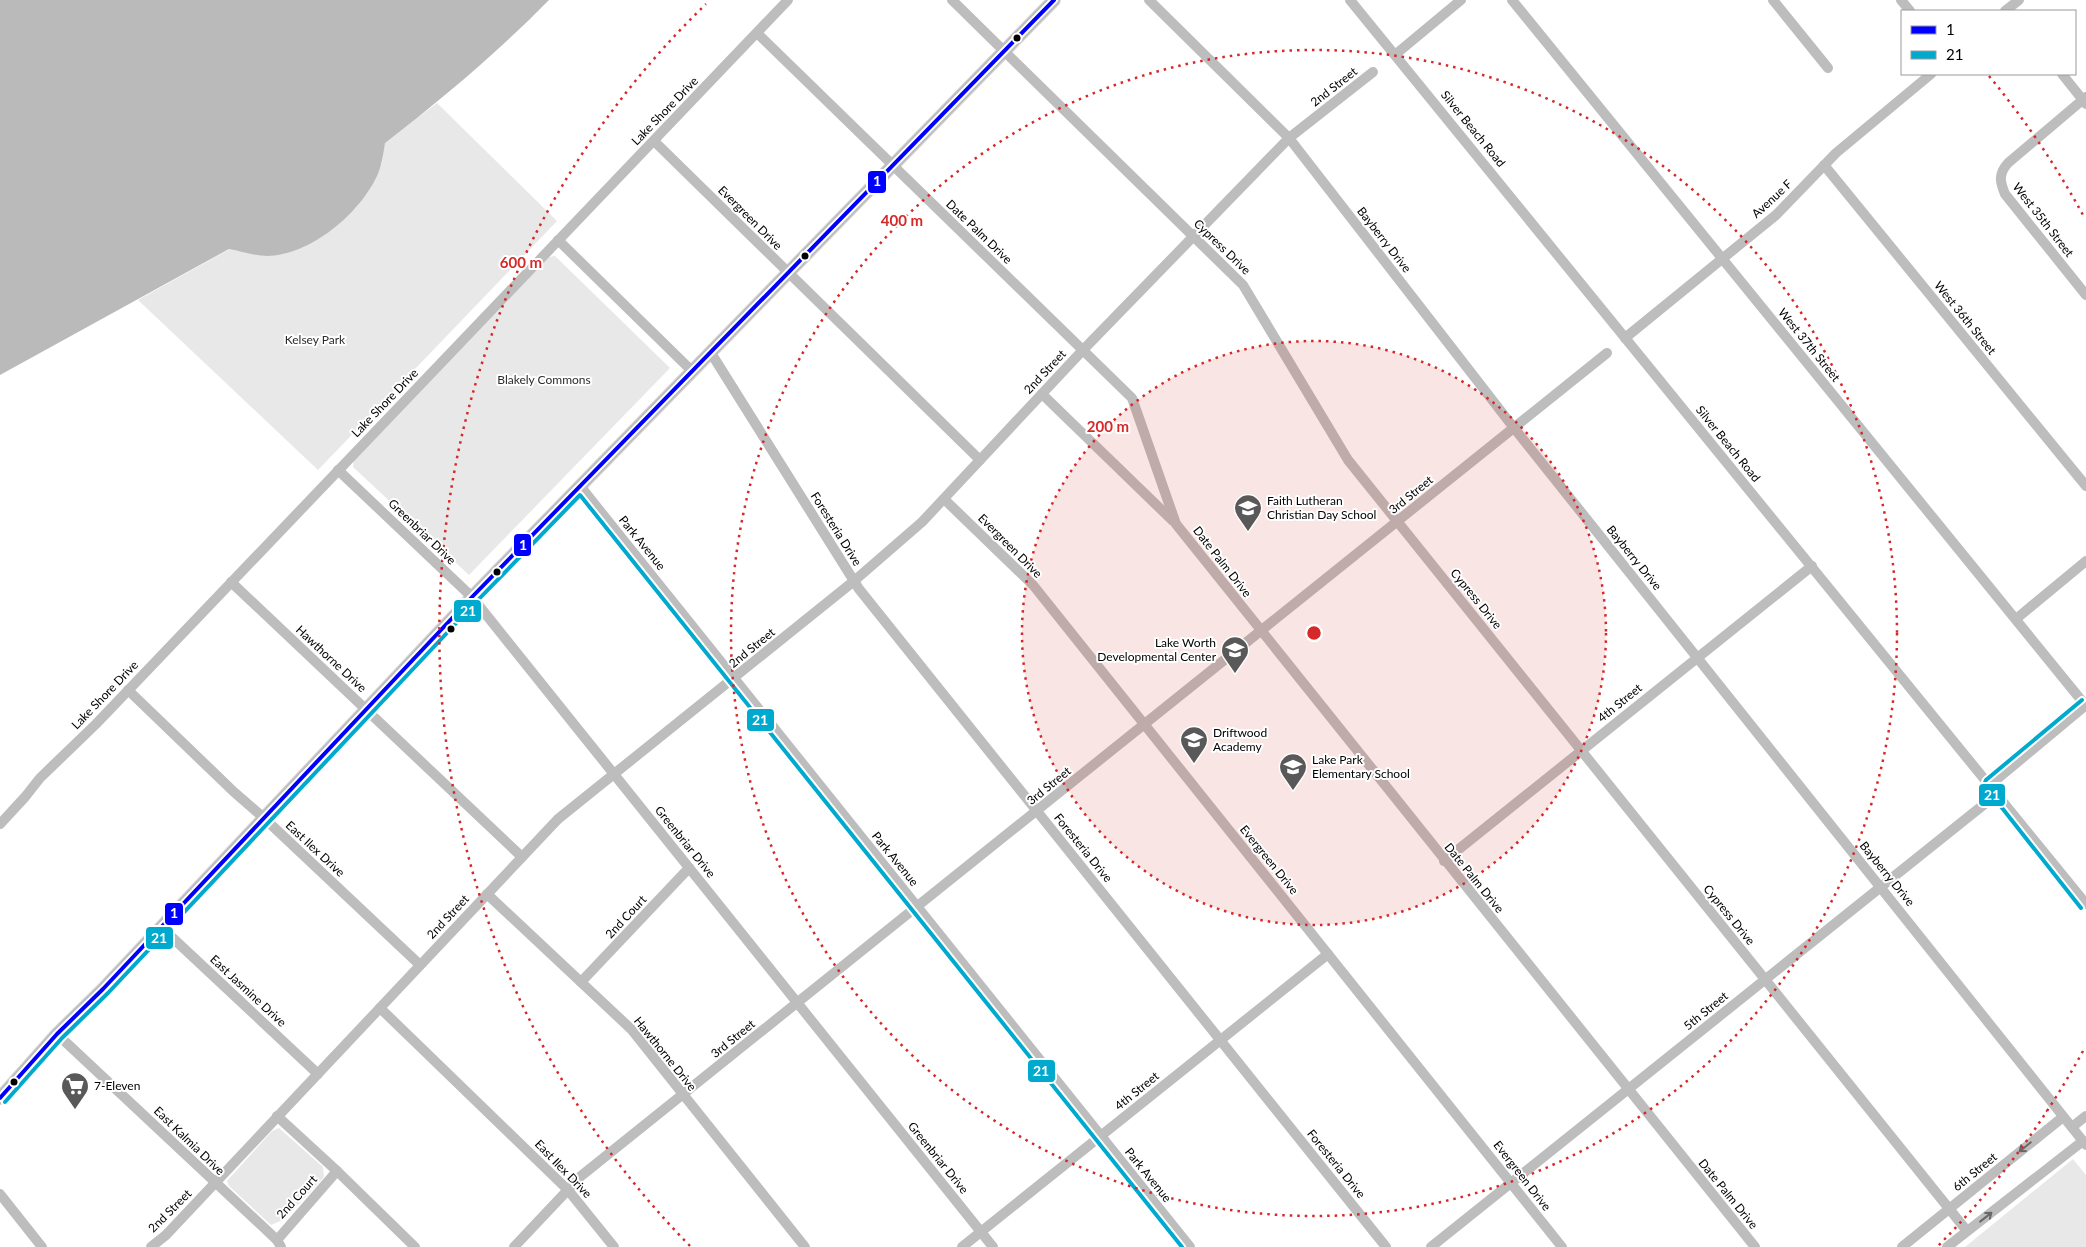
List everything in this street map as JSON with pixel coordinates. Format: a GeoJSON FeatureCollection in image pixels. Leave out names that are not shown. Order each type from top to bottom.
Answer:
{"type":"FeatureCollection","features":[{"type":"Feature","properties":{"kind":"main road"},"geometry":{"type":"LineString","coordinates":[[0,1098],[57,1034],[161,927],[472,597],[1054,0]]}},
{"type":"Feature","properties":{"kind":"street","name":"Lake Shore Drive"},"geometry":{"type":"LineString","coordinates":[[0,824],[40,778],[128,690],[788,0]]}},
{"type":"Feature","properties":{"kind":"street","name":"Cypress Drive"},"geometry":{"type":"LineString","coordinates":[[952,0],[1243,285],[1348,460],[1967,1232]]}},
{"type":"Feature","properties":{"kind":"street","name":"Bayberry Drive"},"geometry":{"type":"LineString","coordinates":[[1149,0],[1289,138],[1514,428],[2084,1143]]}},
{"type":"Feature","properties":{"kind":"street","name":"Silver Beach Road"},"geometry":{"type":"LineString","coordinates":[[1350,0],[1396,54],[2086,904]]}},
{"type":"Feature","properties":{"kind":"street"},"geometry":{"type":"LineString","coordinates":[[1396,54],[1461,0]]}},
{"type":"Feature","properties":{"kind":"street","name":"West 37th Street"},"geometry":{"type":"LineString","coordinates":[[1512,0],[2086,706]]}},
{"type":"Feature","properties":{"kind":"street"},"geometry":{"type":"LineString","coordinates":[[1773,0],[1828,68]]}},
{"type":"Feature","properties":{"kind":"street"},"geometry":{"type":"LineString","coordinates":[[1901,0],[1909,10]]}},
{"type":"Feature","properties":{"kind":"street"},"geometry":{"type":"LineString","coordinates":[[2008,10],[2019,0]]}},
{"type":"Feature","properties":{"kind":"street","name":"Date Palm Drive"},"geometry":{"type":"LineString","coordinates":[[757,33],[1132,398],[1176,524]]}},
{"type":"Feature","properties":{"kind":"street","name":"2nd Street"},"geometry":{"type":"LineString","coordinates":[[151,1247],[166,1235],[558,819],[854,582],[922,522],[1082,351],[1289,138],[1373,72]]}},
{"type":"Feature","properties":{"kind":"street","name":"Avenue F"},"geometry":{"type":"LineString","coordinates":[[1626,338],[1776,215],[1836,153],[1930,75]]}},
{"type":"Feature","properties":{"kind":"street"},"geometry":{"type":"LineString","coordinates":[[2063,75],[2085,100]]}},
{"type":"Feature","properties":{"kind":"street","name":"West 35th Street"},"geometry":{"type":"LineString","coordinates":[[2085,100],[2008,163],[2000,175],[2000,182],[2004,194],[2086,294]]}},
{"type":"Feature","properties":{"kind":"street","name":"Evergreen Drive"},"geometry":{"type":"LineString","coordinates":[[654,140],[980,460]]}},
{"type":"Feature","properties":{"kind":"street","name":"West 36th Street"},"geometry":{"type":"LineString","coordinates":[[1824,165],[2086,486]]}},
{"type":"Feature","properties":{"kind":"street"},"geometry":{"type":"LineString","coordinates":[[558,240],[692,371]]}},
{"type":"Feature","properties":{"kind":"street","name":"Foresteria Drive"},"geometry":{"type":"LineString","coordinates":[[711,352],[854,582],[1386,1247]]}},
{"type":"Feature","properties":{"kind":"street","name":"3rd Street"},"geometry":{"type":"LineString","coordinates":[[514,1247],[581,1176],[1607,353]]}},
{"type":"Feature","properties":{"kind":"street","name":"Date Palm Drive"},"geometry":{"type":"LineString","coordinates":[[1042,394],[1176,524],[1444,861],[1756,1247]]}},
{"type":"Feature","properties":{"kind":"street","name":"Greenbriar Drive"},"geometry":{"type":"LineString","coordinates":[[338,470],[472,597],[993,1247]]}},
{"type":"Feature","properties":{"kind":"street","name":"Park Avenue"},"geometry":{"type":"LineString","coordinates":[[580,486],[1190,1247]]}},
{"type":"Feature","properties":{"kind":"street","name":"Evergreen Drive"},"geometry":{"type":"LineString","coordinates":[[944,499],[1033,585],[1562,1247]]}},
{"type":"Feature","properties":{"kind":"street"},"geometry":{"type":"LineString","coordinates":[[2016,620],[2086,561]]}},
{"type":"Feature","properties":{"kind":"street","name":"4th Street"},"geometry":{"type":"LineString","coordinates":[[1444,861],[1812,566]]}},
{"type":"Feature","properties":{"kind":"street","name":"Hawthorne Drive"},"geometry":{"type":"LineString","coordinates":[[231,582],[522,857]]}},
{"type":"Feature","properties":{"kind":"street","name":"East Ilex Drive"},"geometry":{"type":"LineString","coordinates":[[128,690],[234,792],[420,965]]}},
{"type":"Feature","properties":{"kind":"street","name":"5th Street"},"geometry":{"type":"LineString","coordinates":[[1431,1247],[1881,887],[2086,706]]}},
{"type":"Feature","properties":{"kind":"street","name":"2nd Court"},"geometry":{"type":"LineString","coordinates":[[581,982],[689,868]]}},
{"type":"Feature","properties":{"kind":"street","name":"Hawthorne Drive"},"geometry":{"type":"LineString","coordinates":[[487,894],[631,1029],[805,1247]]}},
{"type":"Feature","properties":{"kind":"street","name":"East Jasmine Drive"},"geometry":{"type":"LineString","coordinates":[[161,927],[318,1074]]}},
{"type":"Feature","properties":{"kind":"street","name":"4th Street"},"geometry":{"type":"LineString","coordinates":[[962,1247],[1328,954]]}},
{"type":"Feature","properties":{"kind":"street","name":"East Ilex Drive"},"geometry":{"type":"LineString","coordinates":[[380,1008],[568,1190],[614,1247]]}},
{"type":"Feature","properties":{"kind":"street","name":"East Kalmia Drive"},"geometry":{"type":"LineString","coordinates":[[57,1034],[83,1056],[279,1244]]}},
{"type":"Feature","properties":{"kind":"street"},"geometry":{"type":"LineString","coordinates":[[277,1116],[415,1247]]}},
{"type":"Feature","properties":{"kind":"street"},"geometry":{"type":"LineString","coordinates":[[2072,1128],[2086,1116]]}},
{"type":"Feature","properties":{"kind":"street","name":"6th Street"},"geometry":{"type":"LineString","coordinates":[[1902,1247],[2063,1117]]}},
{"type":"Feature","properties":{"kind":"street"},"geometry":{"type":"LineString","coordinates":[[1947,1247],[2084,1143]]}},
{"type":"Feature","properties":{"kind":"street","name":"2nd Court"},"geometry":{"type":"LineString","coordinates":[[279,1244],[337,1171]]}},
{"type":"Feature","properties":{"kind":"street"},"geometry":{"type":"LineString","coordinates":[[0,1194],[42,1247]]}},
{"type":"Feature","properties":{"kind":"green space","name":"Kelsey Park"},"geometry":{"type":"Polygon","coordinates":[[[437,103],[557,221],[318,470],[138,300],[230,249],[266,256],[285,253],[305,245],[332,230],[358,205],[376,177],[382,163],[384,143],[437,103]]]}},
{"type":"Feature","properties":{"kind":"green space","name":"Blakely Commons"},"geometry":{"type":"Polygon","coordinates":[[[555,256],[670,368],[469,575],[353,467],[354,460],[549,257],[555,256]]]}},
{"type":"Feature","properties":{"kind":"green space"},"geometry":{"type":"Polygon","coordinates":[[[279,1128],[323,1167],[324,1177],[285,1219],[271,1225],[229,1186],[227,1181],[272,1131],[279,1128]]]}},
{"type":"Feature","properties":{"kind":"green space"},"geometry":{"type":"Polygon","coordinates":[[[2073,1159],[2086,1175],[2086,1247],[1965,1247],[2073,1159]]]}},
{"type":"Feature","properties":{"kind":"shaded area"},"geometry":{"type":"Polygon","coordinates":[[[0,0],[549,0],[469,75],[385,143],[380,168],[369,190],[346,218],[332,230],[300,248],[284,254],[262,256],[229,249],[0,375],[0,0]]]}},
{"type":"Feature","properties":{"kind":"transit line","name":"1"},"geometry":{"type":"LineString","coordinates":[[0,1098],[57,1034],[103,989],[472,597],[1054,0]]}},
{"type":"Feature","properties":{"kind":"transit line","name":"21"},"geometry":{"type":"LineString","coordinates":[[5,1102],[62,1038],[108,993],[477,601],[580,495],[1182,1247]]}},
{"type":"Feature","properties":{"kind":"transit line","name":"21"},"geometry":{"type":"LineString","coordinates":[[2081,908],[1984,785],[1986,780],[2082,700]]}},
{"type":"Feature","properties":{"kind":"place","name":"Faith Lutheran Christian Day School"},"geometry":{"type":"Point","coordinates":[1248,532]}},
{"type":"Feature","properties":{"kind":"place","name":"Lake Worth Developmental Center"},"geometry":{"type":"Point","coordinates":[1235,674]}},
{"type":"Feature","properties":{"kind":"place","name":"Driftwood Academy"},"geometry":{"type":"Point","coordinates":[1194,764]}},
{"type":"Feature","properties":{"kind":"place","name":"Lake Park Elementary School"},"geometry":{"type":"Point","coordinates":[1293,791]}},
{"type":"Feature","properties":{"kind":"place","name":"7-Eleven"},"geometry":{"type":"Point","coordinates":[75,1110]}}]}
